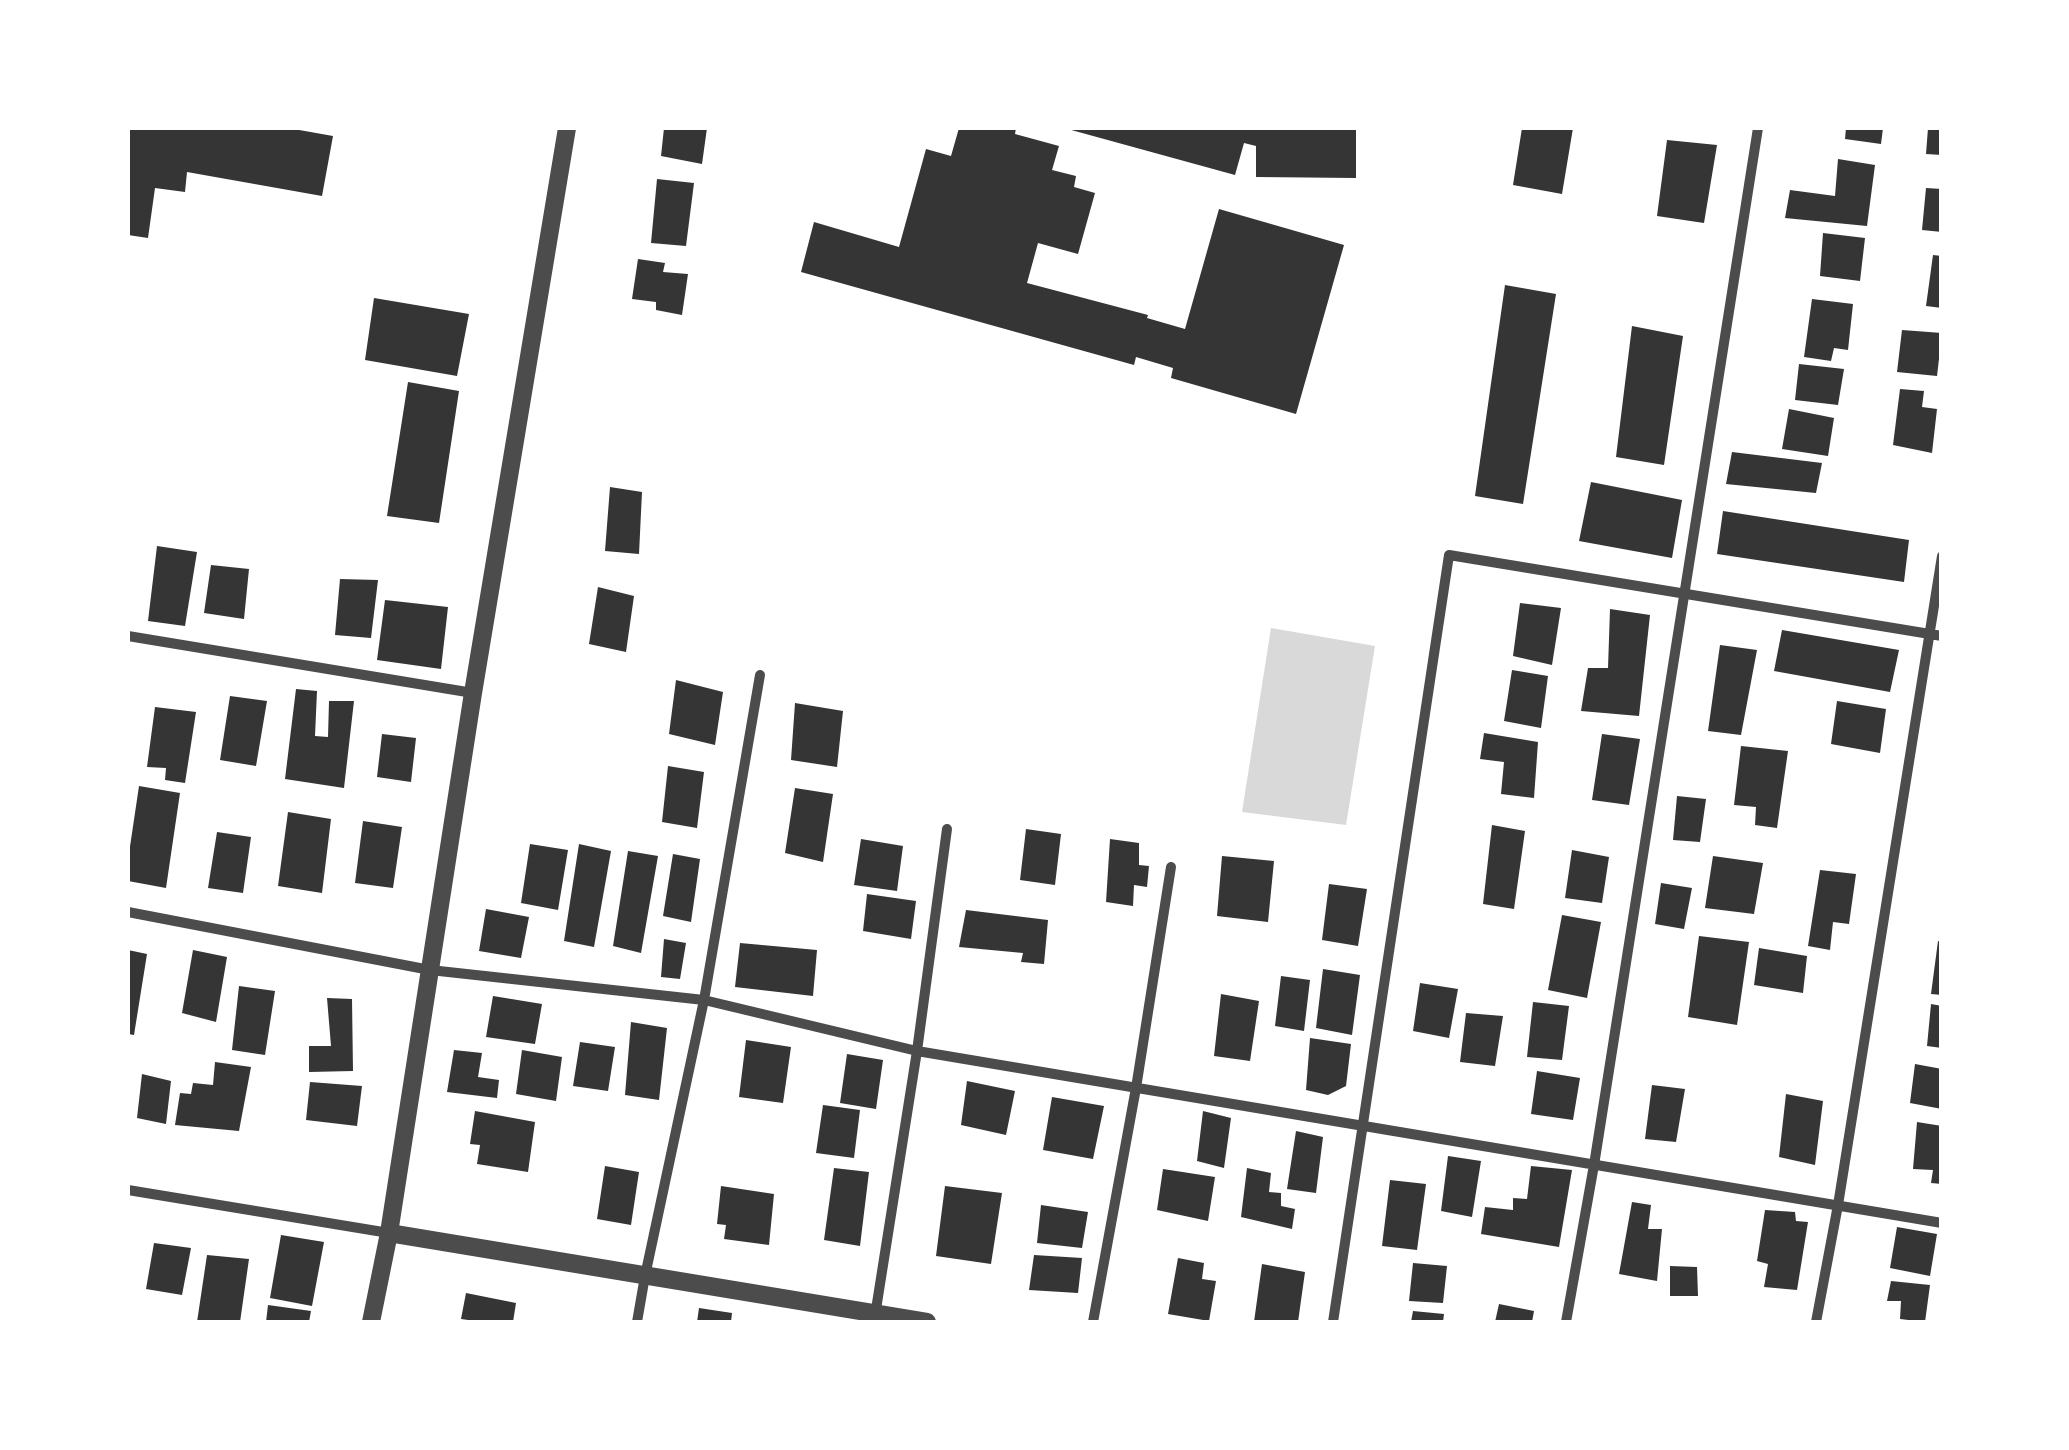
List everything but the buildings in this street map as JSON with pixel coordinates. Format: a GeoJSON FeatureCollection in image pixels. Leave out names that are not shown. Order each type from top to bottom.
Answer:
{"type":"FeatureCollection","features":[{"type":"Feature","properties":{"kind":"street"},"geometry":{"type":"LineString","coordinates":[[370,1322],[389,1234],[473,693],[567,128]]}},
{"type":"Feature","properties":{"kind":"street"},"geometry":{"type":"LineString","coordinates":[[1566,1322],[1758,128]]}},
{"type":"Feature","properties":{"kind":"street"},"geometry":{"type":"LineString","coordinates":[[1333,1322],[1449,555],[1942,636]]}},
{"type":"Feature","properties":{"kind":"street"},"geometry":{"type":"LineString","coordinates":[[1816,1322],[1942,556]]}},
{"type":"Feature","properties":{"kind":"street"},"geometry":{"type":"LineString","coordinates":[[128,636],[473,693]]}},
{"type":"Feature","properties":{"kind":"street"},"geometry":{"type":"LineString","coordinates":[[637,1322],[704,1000],[760,675]]}},
{"type":"Feature","properties":{"kind":"street"},"geometry":{"type":"LineString","coordinates":[[875,1318],[947,829]]}},
{"type":"Feature","properties":{"kind":"street"},"geometry":{"type":"LineString","coordinates":[[1093,1322],[1171,866]]}},
{"type":"Feature","properties":{"kind":"street"},"geometry":{"type":"LineString","coordinates":[[128,912],[430,970],[704,1000],[917,1051],[1942,1222]]}},
{"type":"Feature","properties":{"kind":"street"},"geometry":{"type":"LineString","coordinates":[[128,1190],[875,1318],[927,1322]]}},
{"type":"Feature","properties":{"kind":"shaded area"},"geometry":{"type":"Polygon","coordinates":[[[1271,628],[1375,646],[1346,825],[1242,812],[1271,628]]]}}]}
